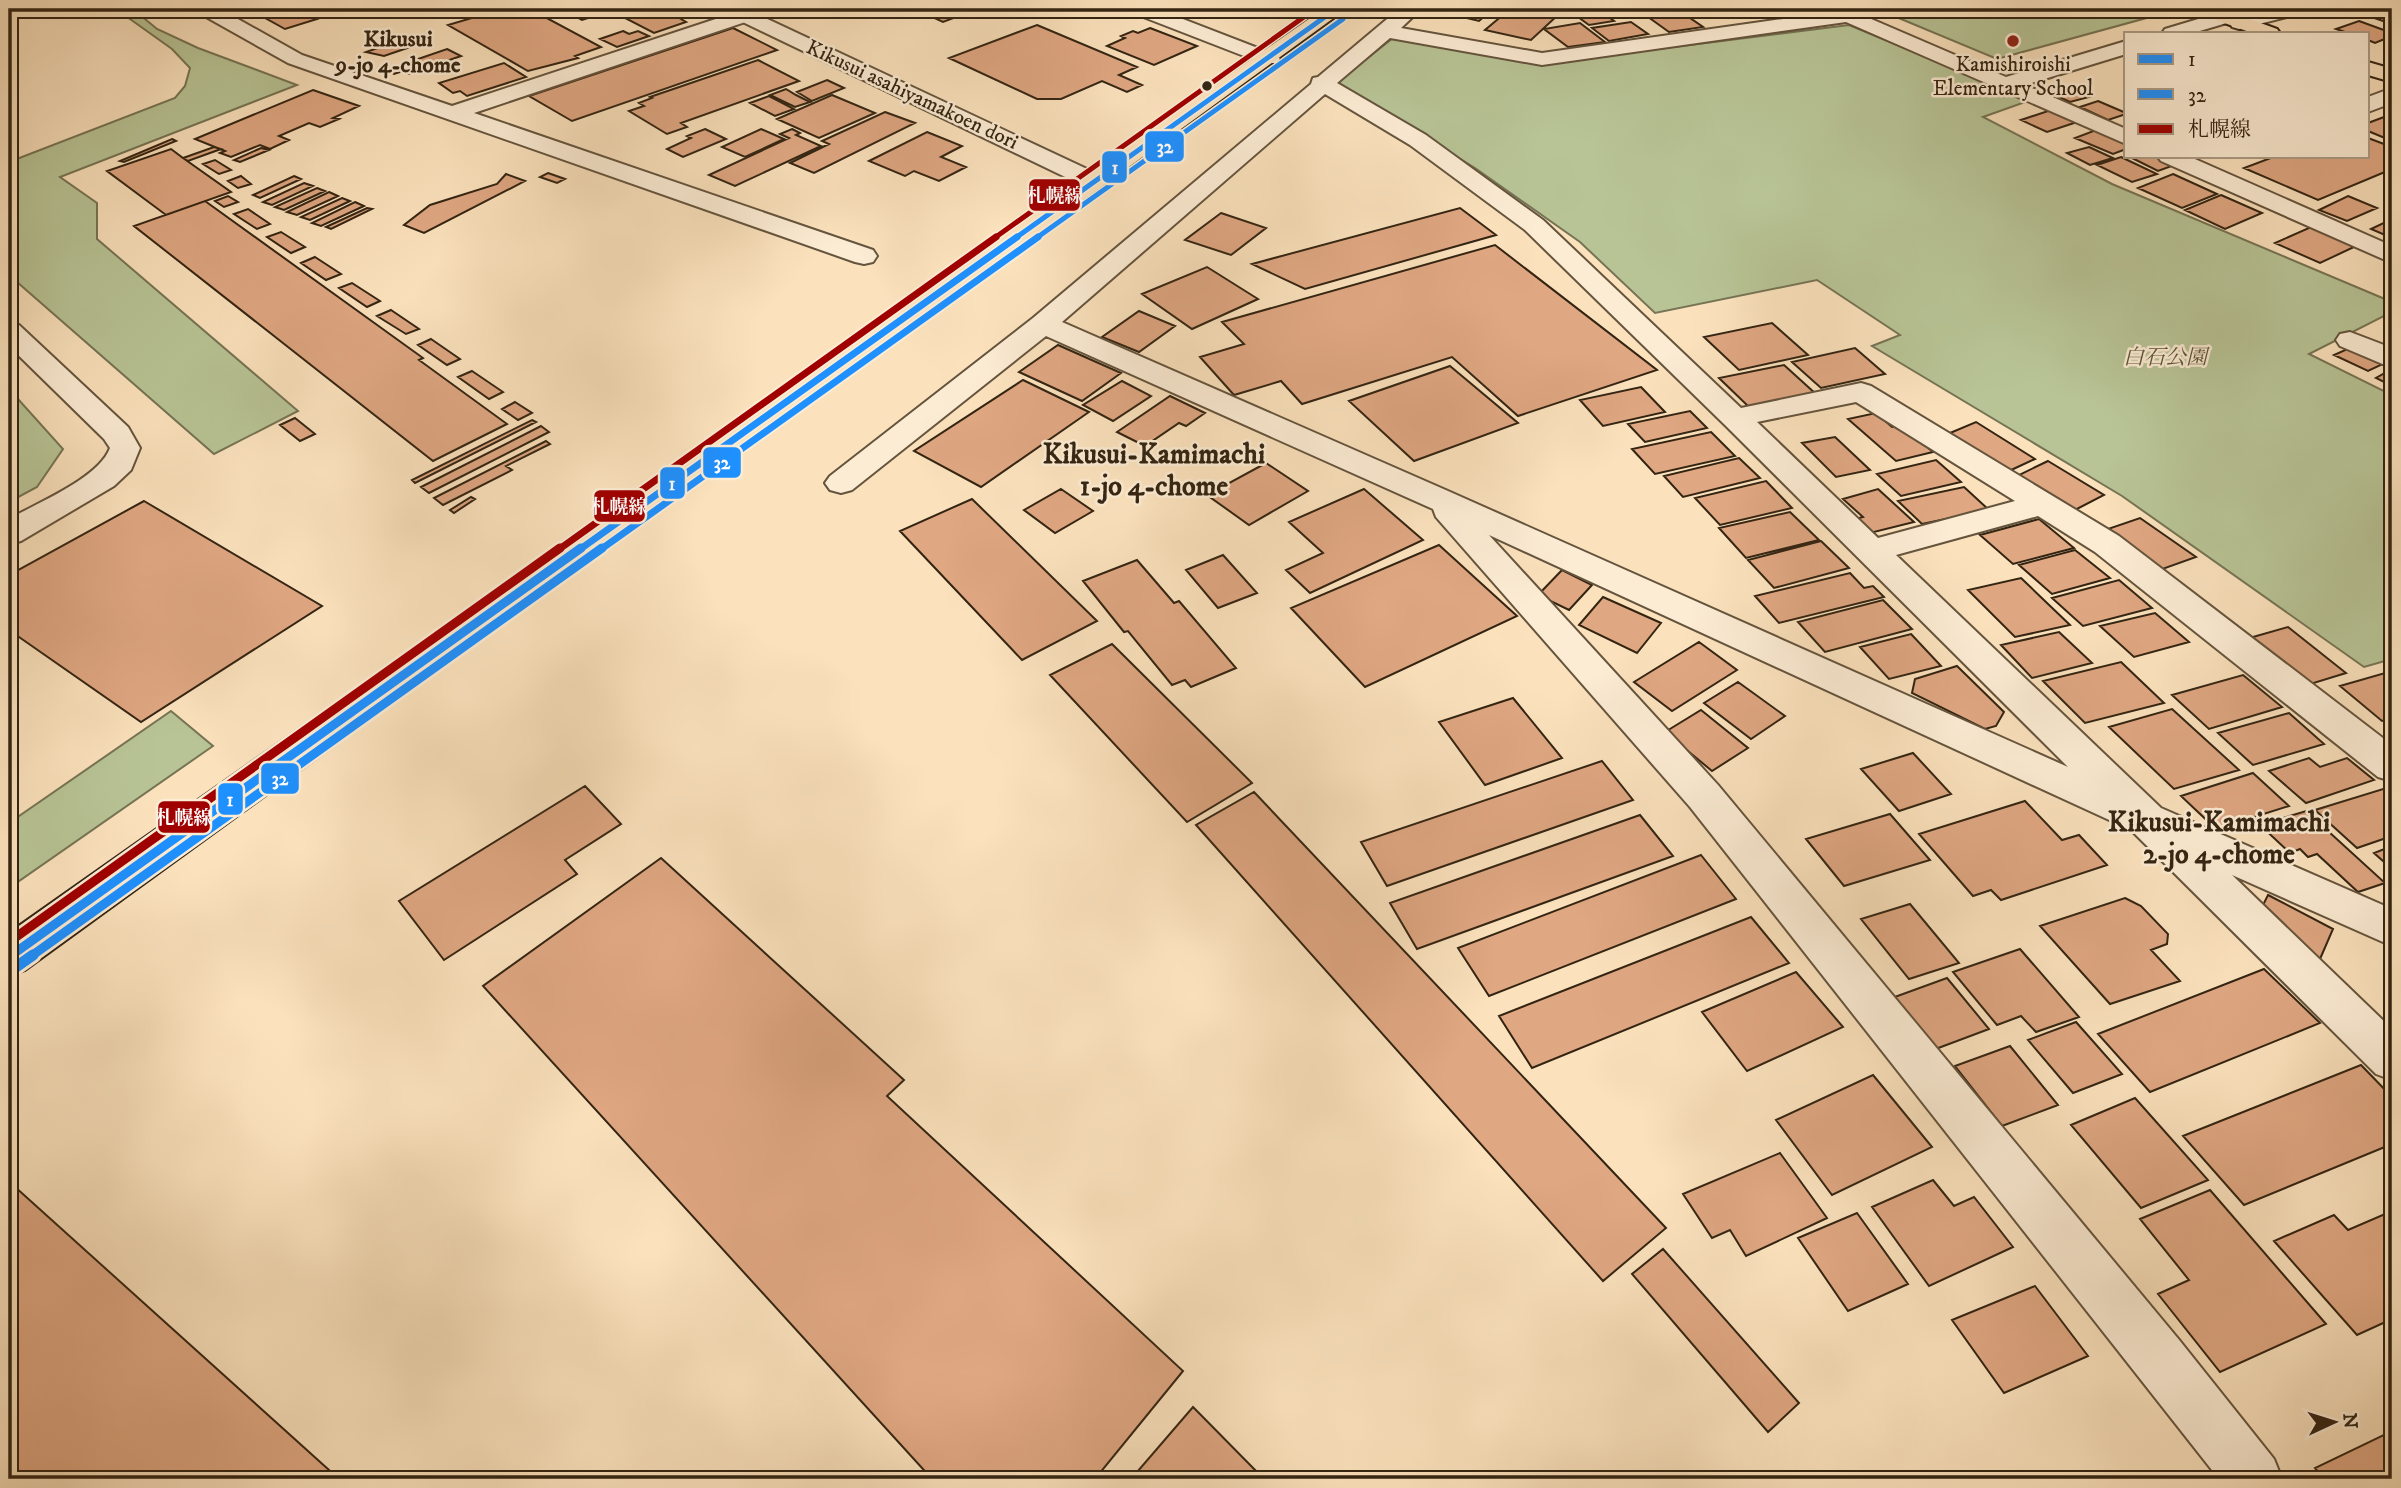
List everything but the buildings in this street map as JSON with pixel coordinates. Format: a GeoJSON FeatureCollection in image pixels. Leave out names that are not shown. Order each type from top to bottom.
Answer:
{"type":"FeatureCollection","features":[{"type":"Feature","properties":{"kind":"main road"},"geometry":{"type":"LineString","coordinates":[[9,957],[1336,9]]}},
{"type":"Feature","properties":{"kind":"main road"},"geometry":{"type":"LineString","coordinates":[[2204,9],[2267,32]]}},
{"type":"Feature","properties":{"kind":"main road"},"geometry":{"type":"LineString","coordinates":[[2370,69],[2392,76]]}},
{"type":"Feature","properties":{"kind":"street"},"geometry":{"type":"LineString","coordinates":[[206,9],[295,59],[864,256]]}},
{"type":"Feature","properties":{"kind":"street"},"geometry":{"type":"LineString","coordinates":[[1140,9],[1269,59]]}},
{"type":"Feature","properties":{"kind":"street"},"geometry":{"type":"LineString","coordinates":[[841,483],[1044,324],[1321,83],[1411,9]]}},
{"type":"Feature","properties":{"kind":"street"},"geometry":{"type":"LineString","coordinates":[[2177,32],[2296,9]]}},
{"type":"Feature","properties":{"kind":"street"},"geometry":{"type":"LineString","coordinates":[[450,114],[747,11]]}},
{"type":"Feature","properties":{"kind":"street","name":"Kikusui asahiyamakoen dori"},"geometry":{"type":"LineString","coordinates":[[747,11],[1093,181]]}},
{"type":"Feature","properties":{"kind":"street"},"geometry":{"type":"LineString","coordinates":[[1386,31],[1542,59],[1840,12],[2124,136]]}},
{"type":"Feature","properties":{"kind":"street"},"geometry":{"type":"LineString","coordinates":[[2006,84],[2124,48]]}},
{"type":"Feature","properties":{"kind":"street"},"geometry":{"type":"LineString","coordinates":[[1321,83],[1418,140],[1534,225],[2392,1059]]}},
{"type":"Feature","properties":{"kind":"street"},"geometry":{"type":"LineString","coordinates":[[2370,104],[2392,95]]}},
{"type":"Feature","properties":{"kind":"street"},"geometry":{"type":"LineString","coordinates":[[1084,148],[1119,164]]}},
{"type":"Feature","properties":{"kind":"street"},"geometry":{"type":"LineString","coordinates":[[2174,158],[2392,255]]}},
{"type":"Feature","properties":{"kind":"street"},"geometry":{"type":"LineString","coordinates":[[2203,170],[2228,161]]}},
{"type":"Feature","properties":{"kind":"street"},"geometry":{"type":"LineString","coordinates":[[1044,324],[2392,928]]}},
{"type":"Feature","properties":{"kind":"street"},"geometry":{"type":"LineString","coordinates":[[9,331],[117,434],[125,448],[120,463],[103,479],[9,533]]}},
{"type":"Feature","properties":{"kind":"street"},"geometry":{"type":"LineString","coordinates":[[2350,340],[2392,359]]}},
{"type":"Feature","properties":{"kind":"street"},"geometry":{"type":"LineString","coordinates":[[1735,418],[1861,392],[2107,544],[2392,766]]}},
{"type":"Feature","properties":{"kind":"street"},"geometry":{"type":"LineString","coordinates":[[1437,498],[1704,796],[2161,1360],[2254,1479]]}},
{"type":"Feature","properties":{"kind":"street"},"geometry":{"type":"LineString","coordinates":[[1872,551],[2043,505]]}},
{"type":"Feature","properties":{"kind":"green space"},"geometry":{"type":"Polygon","coordinates":[[[116,9],[133,9],[157,29],[198,48],[297,85],[60,177],[97,203],[97,239],[298,411],[214,454],[9,275],[9,162],[175,98],[185,86],[190,68],[172,49],[116,9]]]}},
{"type":"Feature","properties":{"kind":"green space","name":"Kamishiroishi Elementary School"},"geometry":{"type":"Polygon","coordinates":[[[1877,9],[2147,9],[2161,14],[1997,59],[1877,9]]]}},
{"type":"Feature","properties":{"kind":"green space","name":"白石公園"},"geometry":{"type":"Polygon","coordinates":[[[1849,25],[2031,100],[1983,117],[2112,184],[2392,302],[2392,312],[2309,354],[2392,395],[2392,659],[2364,667],[2122,496],[1872,346],[1900,335],[1817,280],[1655,313],[1580,242],[1475,168],[1336,83],[1393,38],[1537,64],[1849,25]]]}},
{"type":"Feature","properties":{"kind":"green space"},"geometry":{"type":"Polygon","coordinates":[[[9,389],[63,449],[37,487],[9,502],[9,389]]]}},
{"type":"Feature","properties":{"kind":"green space"},"geometry":{"type":"Polygon","coordinates":[[[171,711],[213,746],[9,888],[9,823],[171,711]]]}},
{"type":"Feature","properties":{"kind":"transit line","name":"札幌線"},"geometry":{"type":"LineString","coordinates":[[9,942],[1315,9]]}},
{"type":"Feature","properties":{"kind":"transit line","name":"1"},"geometry":{"type":"LineString","coordinates":[[9,957],[1336,9]]}},
{"type":"Feature","properties":{"kind":"transit line","name":"32"},"geometry":{"type":"LineString","coordinates":[[16,967],[1343,19]]}},
{"type":"Feature","properties":{"kind":"place","name":"Kamishiroishi Elementary School"},"geometry":{"type":"Point","coordinates":[2013,41]}},
{"type":"Feature","properties":{"kind":"district","name":"Kikusui 9-jo 4-chome"},"geometry":{"type":"Point","coordinates":[398,52]}},
{"type":"Feature","properties":{"kind":"district","name":"Kikusui-Kamimachi 1-jo 4-chome"},"geometry":{"type":"Point","coordinates":[1154,470]}},
{"type":"Feature","properties":{"kind":"district","name":"Kikusui-Kamimachi 2-jo 4-chome"},"geometry":{"type":"Point","coordinates":[2219,838]}}]}
